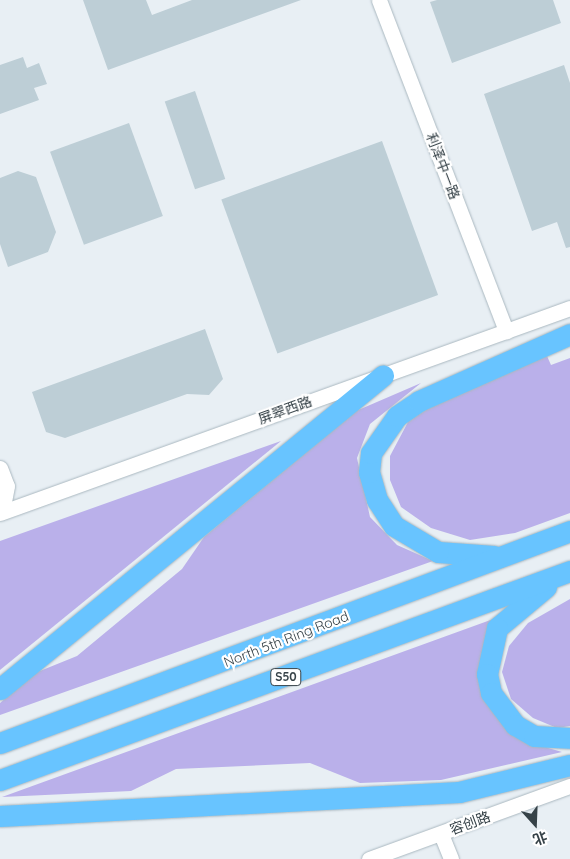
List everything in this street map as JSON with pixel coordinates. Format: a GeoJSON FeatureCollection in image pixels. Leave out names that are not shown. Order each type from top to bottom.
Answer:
{"type":"FeatureCollection","features":[{"type":"Feature","properties":{"kind":"highway"},"geometry":{"type":"LineString","coordinates":[[502,556],[438,552],[394,526],[377,500],[369,472],[371,453],[398,416],[419,401],[570,334]]}},
{"type":"Feature","properties":{"kind":"highway"},"geometry":{"type":"LineString","coordinates":[[0,689],[383,375]]}},
{"type":"Feature","properties":{"kind":"highway","name":"North 5th Ring Road"},"geometry":{"type":"LineString","coordinates":[[0,743],[570,531]]}},
{"type":"Feature","properties":{"kind":"highway"},"geometry":{"type":"LineString","coordinates":[[566,573],[497,628],[487,674],[491,693],[514,725],[534,736],[570,738]]}},
{"type":"Feature","properties":{"kind":"highway","name":"S50"},"geometry":{"type":"LineString","coordinates":[[0,780],[566,573]]}},
{"type":"Feature","properties":{"kind":"highway"},"geometry":{"type":"LineString","coordinates":[[0,816],[459,792],[570,765]]}},
{"type":"Feature","properties":{"kind":"street","name":"利泽中一路"},"geometry":{"type":"LineString","coordinates":[[379,0],[506,331]]}},
{"type":"Feature","properties":{"kind":"street","name":"屏翠西路"},"geometry":{"type":"LineString","coordinates":[[1,511],[570,308]]}},
{"type":"Feature","properties":{"kind":"street"},"geometry":{"type":"LineString","coordinates":[[0,468],[7,486],[1,511]]}},
{"type":"Feature","properties":{"kind":"street","name":"容创路"},"geometry":{"type":"LineString","coordinates":[[369,859],[570,786]]}},
{"type":"Feature","properties":{"kind":"street"},"geometry":{"type":"LineString","coordinates":[[441,834],[451,859]]}},
{"type":"Feature","properties":{"kind":"shaded area"},"geometry":{"type":"Polygon","coordinates":[[[547,356],[551,365],[570,358],[570,513],[515,533],[470,540],[431,528],[401,507],[390,480],[390,456],[408,422],[449,394],[547,356]]]}},
{"type":"Feature","properties":{"kind":"shaded area"},"geometry":{"type":"Polygon","coordinates":[[[421,383],[370,424],[357,458],[370,517],[397,545],[433,561],[0,715],[0,703],[35,673],[77,656],[182,569],[204,537],[356,411],[421,383]]]}},
{"type":"Feature","properties":{"kind":"shaded area"},"geometry":{"type":"Polygon","coordinates":[[[281,441],[0,670],[0,541],[281,441]]]}},
{"type":"Feature","properties":{"kind":"shaded area"},"geometry":{"type":"Polygon","coordinates":[[[570,599],[570,726],[557,728],[533,718],[511,699],[502,672],[509,646],[528,623],[570,599]]]}},
{"type":"Feature","properties":{"kind":"shaded area"},"geometry":{"type":"Polygon","coordinates":[[[496,618],[478,677],[521,740],[562,752],[441,780],[360,783],[310,763],[176,769],[131,791],[2,797],[496,618]]]}},
{"type":"Feature","properties":{"kind":"building"},"geometry":{"type":"Polygon","coordinates":[[[83,0],[146,0],[152,15],[192,0],[301,0],[108,70],[83,0]]]}},
{"type":"Feature","properties":{"kind":"building"},"geometry":{"type":"Polygon","coordinates":[[[437,0],[553,0],[561,23],[452,63],[430,2],[437,0]]]}},
{"type":"Feature","properties":{"kind":"building"},"geometry":{"type":"Polygon","coordinates":[[[23,57],[27,68],[39,63],[47,84],[34,88],[39,100],[0,114],[0,65],[23,57]]]}},
{"type":"Feature","properties":{"kind":"building"},"geometry":{"type":"Polygon","coordinates":[[[564,65],[570,83],[570,247],[566,248],[557,222],[532,231],[484,94],[564,65]]]}},
{"type":"Feature","properties":{"kind":"building"},"geometry":{"type":"Polygon","coordinates":[[[195,91],[225,179],[195,189],[165,101],[195,91]]]}},
{"type":"Feature","properties":{"kind":"building"},"geometry":{"type":"Polygon","coordinates":[[[129,123],[163,216],[84,245],[50,152],[129,123]]]}},
{"type":"Feature","properties":{"kind":"building"},"geometry":{"type":"Polygon","coordinates":[[[382,141],[438,295],[277,354],[221,199],[382,141]]]}},
{"type":"Feature","properties":{"kind":"building"},"geometry":{"type":"Polygon","coordinates":[[[18,171],[36,177],[56,232],[48,252],[8,267],[0,244],[0,178],[18,171]]]}},
{"type":"Feature","properties":{"kind":"building"},"geometry":{"type":"Polygon","coordinates":[[[205,329],[223,379],[209,395],[187,394],[65,438],[46,432],[32,392],[205,329]]]}}]}
